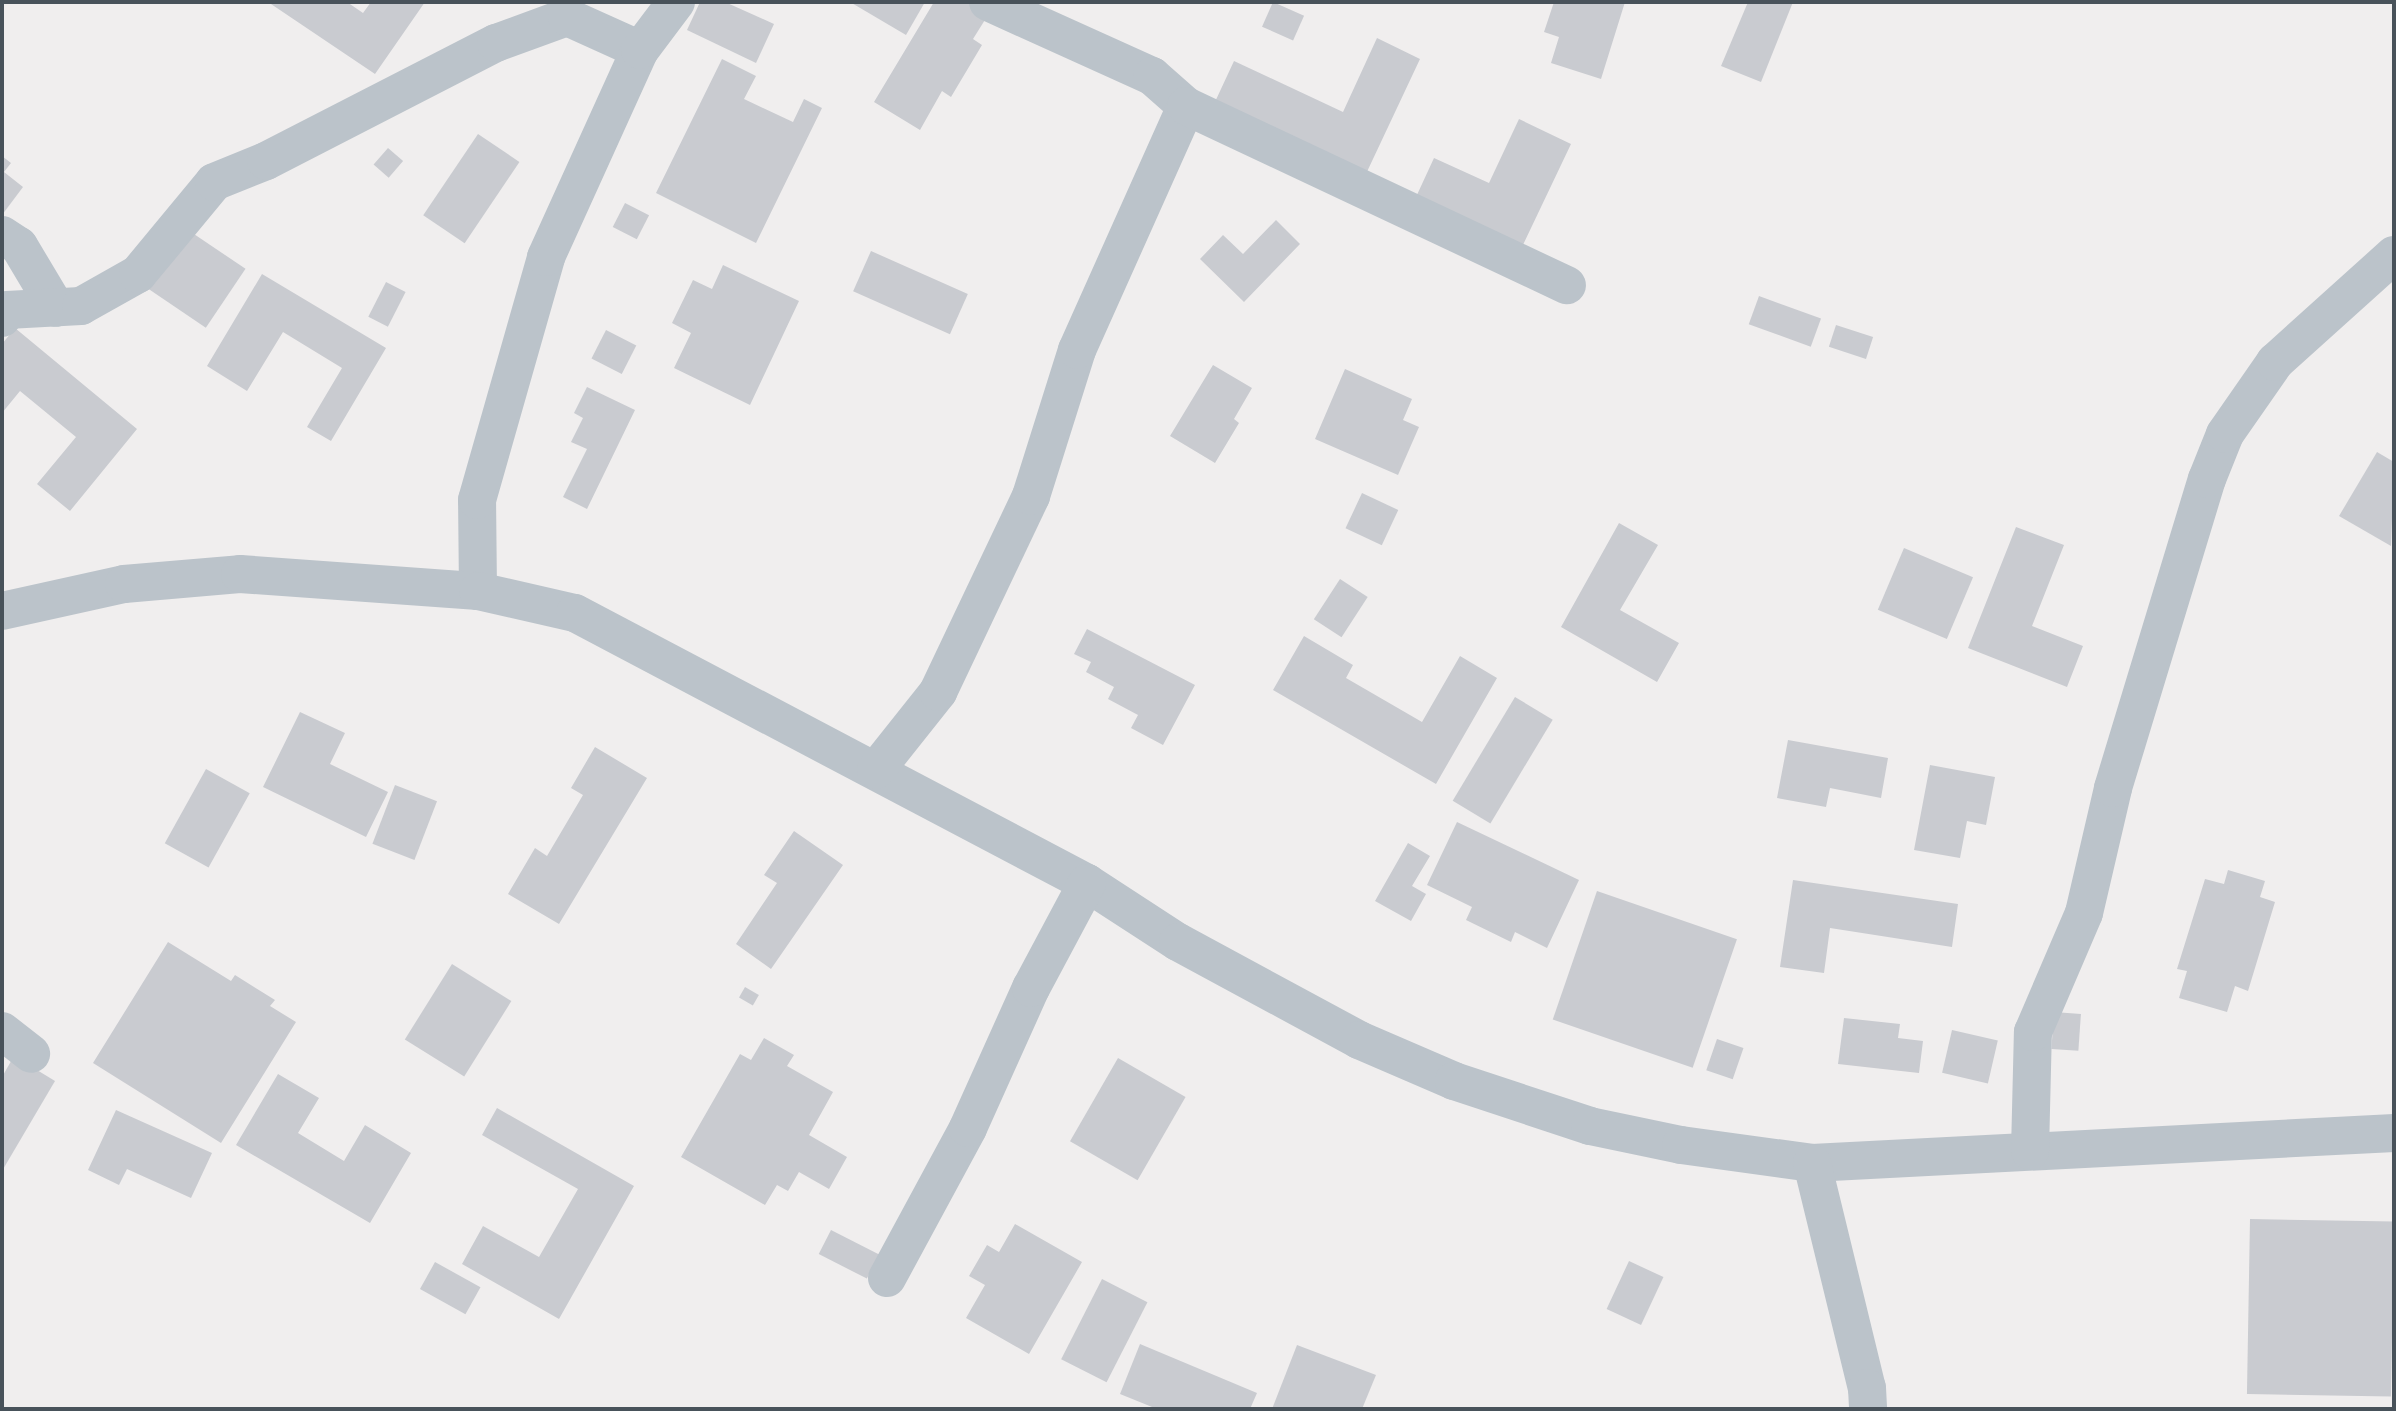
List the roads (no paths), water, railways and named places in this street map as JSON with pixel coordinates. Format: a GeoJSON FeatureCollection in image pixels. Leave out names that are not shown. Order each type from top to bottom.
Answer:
{"type":"FeatureCollection","features":[{"type":"Feature","properties":{"kind":"street"},"geometry":{"type":"LineString","coordinates":[[478,591],[477,500],[546,257],[640,50],[676,2]]}},
{"type":"Feature","properties":{"kind":"street"},"geometry":{"type":"LineString","coordinates":[[988,2],[1152,76],[1186,106],[1567,285]]}},
{"type":"Feature","properties":{"kind":"street"},"geometry":{"type":"LineString","coordinates":[[2,318],[7,310],[81,306],[138,274],[214,182],[266,161],[559,10],[640,50]]}},
{"type":"Feature","properties":{"kind":"street"},"geometry":{"type":"LineString","coordinates":[[876,770],[938,692],[1026,508],[1077,350],[1186,106]]}},
{"type":"Feature","properties":{"kind":"street"},"geometry":{"type":"LineString","coordinates":[[2,235],[19,246],[56,307]]}},
{"type":"Feature","properties":{"kind":"street"},"geometry":{"type":"LineString","coordinates":[[2030,1151],[2033,1032],[2084,913],[2113,788],[2207,479],[2225,435],[2275,362],[2394,255]]}},
{"type":"Feature","properties":{"kind":"street"},"geometry":{"type":"LineString","coordinates":[[2,611],[124,584],[240,574],[478,591],[575,613],[1087,883],[1178,942],[1347,1034],[1454,1081],[1590,1126],[1681,1145],[1812,1163],[2394,1133]]}},
{"type":"Feature","properties":{"kind":"street"},"geometry":{"type":"LineString","coordinates":[[887,1278],[968,1128],[1031,988],[1087,883]]}},
{"type":"Feature","properties":{"kind":"street"},"geometry":{"type":"LineString","coordinates":[[1812,1163],[1867,1388],[1868,1409]]}}]}
